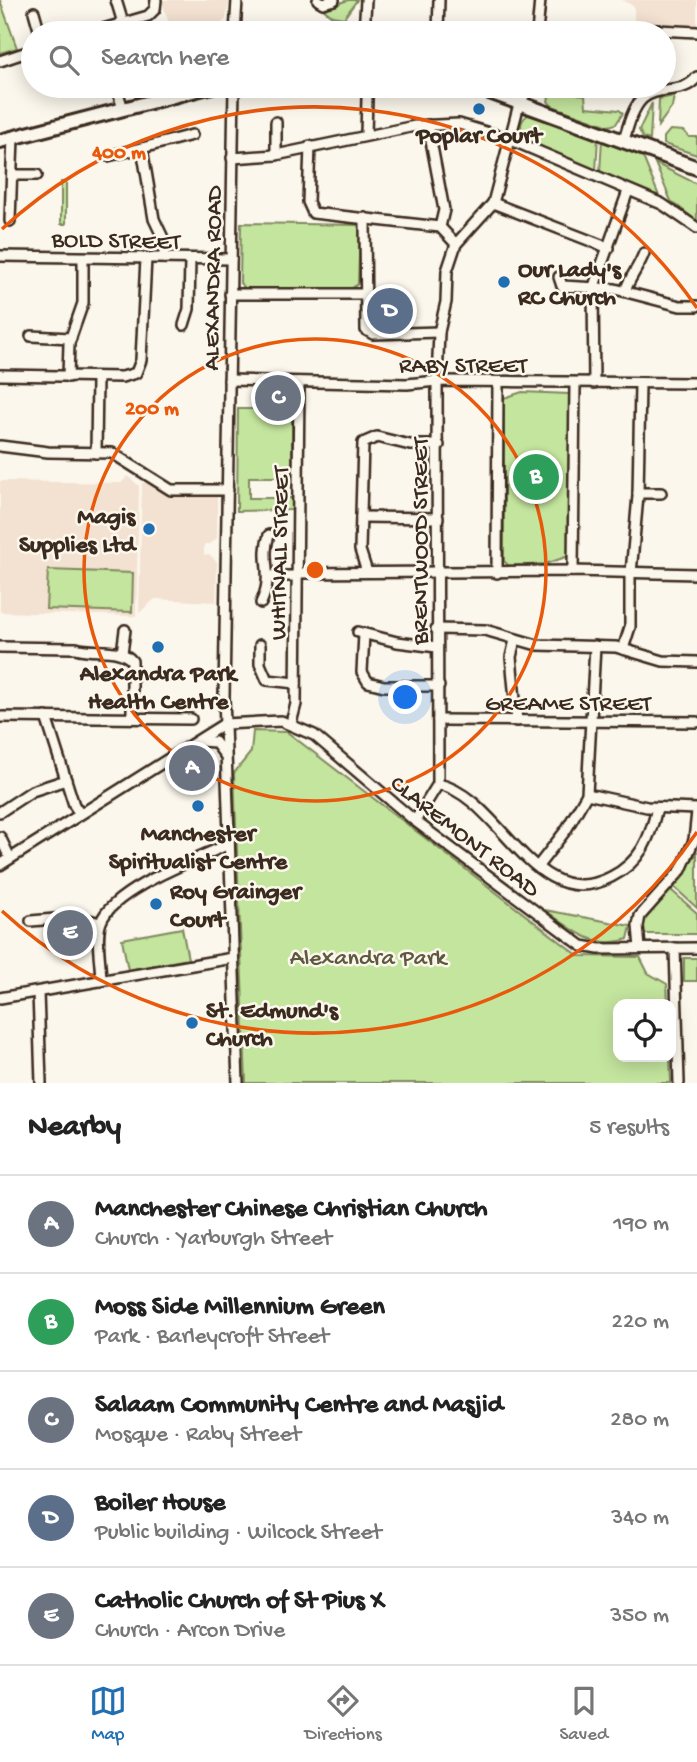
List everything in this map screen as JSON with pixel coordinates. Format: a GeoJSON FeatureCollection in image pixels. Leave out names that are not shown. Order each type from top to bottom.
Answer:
{"type":"FeatureCollection","features":[{"type":"Feature","properties":{"kind":"main road"},"geometry":{"type":"LineString","coordinates":[[0,141],[166,98]]}},
{"type":"Feature","properties":{"kind":"main road"},"geometry":{"type":"LineString","coordinates":[[507,98],[697,168]]}},
{"type":"Feature","properties":{"kind":"street"},"geometry":{"type":"LineString","coordinates":[[116,0],[122,21]]}},
{"type":"Feature","properties":{"kind":"street"},"geometry":{"type":"LineString","coordinates":[[130,21],[148,16],[155,9],[156,0]]}},
{"type":"Feature","properties":{"kind":"street"},"geometry":{"type":"LineString","coordinates":[[236,21],[237,0]]}},
{"type":"Feature","properties":{"kind":"street"},"geometry":{"type":"LineString","coordinates":[[318,0],[323,3],[334,0]]}},
{"type":"Feature","properties":{"kind":"street"},"geometry":{"type":"LineString","coordinates":[[365,21],[366,0]]}},
{"type":"Feature","properties":{"kind":"street"},"geometry":{"type":"LineString","coordinates":[[438,21],[439,0]]}},
{"type":"Feature","properties":{"kind":"street"},"geometry":{"type":"LineString","coordinates":[[538,21],[540,0]]}},
{"type":"Feature","properties":{"kind":"street"},"geometry":{"type":"LineString","coordinates":[[34,12],[37,21]]}},
{"type":"Feature","properties":{"kind":"street"},"geometry":{"type":"LineString","coordinates":[[676,31],[697,32]]}},
{"type":"Feature","properties":{"kind":"street"},"geometry":{"type":"LineString","coordinates":[[0,61],[21,54]]}},
{"type":"Feature","properties":{"kind":"street"},"geometry":{"type":"LineString","coordinates":[[676,89],[684,88],[697,77]]}},
{"type":"Feature","properties":{"kind":"street"},"geometry":{"type":"LineString","coordinates":[[120,98],[123,109]]}},
{"type":"Feature","properties":{"kind":"street","name":"ALEXANDRA ROAD"},"geometry":{"type":"LineString","coordinates":[[234,98],[224,724],[239,1083]]}},
{"type":"Feature","properties":{"kind":"street"},"geometry":{"type":"LineString","coordinates":[[366,135],[368,98]]}},
{"type":"Feature","properties":{"kind":"street"},"geometry":{"type":"LineString","coordinates":[[310,146],[310,210],[322,216],[440,227],[456,244],[493,203],[509,139],[523,98]]}},
{"type":"Feature","properties":{"kind":"street"},"geometry":{"type":"LineString","coordinates":[[624,140],[645,98]]}},
{"type":"Feature","properties":{"kind":"street"},"geometry":{"type":"LineString","coordinates":[[276,122],[276,155]]}},
{"type":"Feature","properties":{"kind":"street"},"geometry":{"type":"LineString","coordinates":[[232,158],[276,155],[310,146],[428,125],[472,126],[674,209],[697,228]]}},
{"type":"Feature","properties":{"kind":"street"},"geometry":{"type":"LineString","coordinates":[[428,125],[444,211],[440,227]]}},
{"type":"Feature","properties":{"kind":"street"},"geometry":{"type":"LineString","coordinates":[[108,156],[192,135]]}},
{"type":"Feature","properties":{"kind":"street"},"geometry":{"type":"LineString","coordinates":[[10,221],[8,180],[13,137]]}},
{"type":"Feature","properties":{"kind":"street"},"geometry":{"type":"LineString","coordinates":[[142,148],[154,219],[164,240],[164,258]]}},
{"type":"Feature","properties":{"kind":"street"},"geometry":{"type":"LineString","coordinates":[[8,180],[37,175]]}},
{"type":"Feature","properties":{"kind":"street"},"geometry":{"type":"LineString","coordinates":[[594,383],[593,289],[628,191]]}},
{"type":"Feature","properties":{"kind":"street"},"geometry":{"type":"LineString","coordinates":[[493,203],[609,248]]}},
{"type":"Feature","properties":{"kind":"street"},"geometry":{"type":"LineString","coordinates":[[365,218],[365,326],[369,333],[439,332]]}},
{"type":"Feature","properties":{"kind":"street","name":"BRENTWOOD STREET"},"geometry":{"type":"LineString","coordinates":[[438,784],[437,381],[439,332],[446,302],[447,271],[456,244]]}},
{"type":"Feature","properties":{"kind":"street"},"geometry":{"type":"LineString","coordinates":[[625,291],[631,274],[646,265],[644,253]]}},
{"type":"Feature","properties":{"kind":"street","name":"BOLD STREET"},"geometry":{"type":"LineString","coordinates":[[0,256],[231,259]]}},
{"type":"Feature","properties":{"kind":"street"},"geometry":{"type":"LineString","coordinates":[[68,377],[71,338],[83,303],[83,258]]}},
{"type":"Feature","properties":{"kind":"street"},"geometry":{"type":"LineString","coordinates":[[0,376],[122,377],[136,373],[141,360],[146,258]]}},
{"type":"Feature","properties":{"kind":"street"},"geometry":{"type":"LineString","coordinates":[[184,325],[189,309],[190,259]]}},
{"type":"Feature","properties":{"kind":"street"},"geometry":{"type":"LineString","coordinates":[[559,277],[562,286],[625,291],[680,306],[697,306]]}},
{"type":"Feature","properties":{"kind":"street"},"geometry":{"type":"LineString","coordinates":[[230,294],[364,294]]}},
{"type":"Feature","properties":{"kind":"street"},"geometry":{"type":"LineString","coordinates":[[31,336],[71,338]]}},
{"type":"Feature","properties":{"kind":"street"},"geometry":{"type":"LineString","coordinates":[[96,453],[97,377]]}},
{"type":"Feature","properties":{"kind":"street","name":"RABY STREET"},"geometry":{"type":"LineString","coordinates":[[229,380],[407,384],[437,381],[697,383]]}},
{"type":"Feature","properties":{"kind":"street","name":"WHITNALL STREET"},"geometry":{"type":"LineString","coordinates":[[291,723],[296,704],[299,382]]}},
{"type":"Feature","properties":{"kind":"street"},"geometry":{"type":"LineString","coordinates":[[496,573],[498,382]]}},
{"type":"Feature","properties":{"kind":"street"},"geometry":{"type":"LineString","coordinates":[[573,571],[575,383]]}},
{"type":"Feature","properties":{"kind":"street"},"geometry":{"type":"LineString","coordinates":[[623,649],[630,627],[631,573],[638,493],[640,383]]}},
{"type":"Feature","properties":{"kind":"street"},"geometry":{"type":"LineString","coordinates":[[366,572],[360,550],[363,443],[377,437],[410,444],[439,445]]}},
{"type":"Feature","properties":{"kind":"street"},"geometry":{"type":"LineString","coordinates":[[0,446],[48,452],[120,455],[171,489],[228,490]]}},
{"type":"Feature","properties":{"kind":"street"},"geometry":{"type":"LineString","coordinates":[[638,493],[661,493]]}},
{"type":"Feature","properties":{"kind":"street"},"geometry":{"type":"LineString","coordinates":[[361,517],[438,518]]}},
{"type":"Feature","properties":{"kind":"street"},"geometry":{"type":"LineString","coordinates":[[261,603],[270,576],[265,554],[269,535]]}},
{"type":"Feature","properties":{"kind":"street"},"geometry":{"type":"LineString","coordinates":[[270,576],[366,572],[573,571],[697,574]]}},
{"type":"Feature","properties":{"kind":"street"},"geometry":{"type":"LineString","coordinates":[[120,652],[125,629]]}},
{"type":"Feature","properties":{"kind":"street"},"geometry":{"type":"LineString","coordinates":[[436,629],[485,630],[537,645],[623,649],[663,661],[697,662]]}},
{"type":"Feature","properties":{"kind":"street"},"geometry":{"type":"LineString","coordinates":[[437,647],[397,642],[361,633],[362,672],[368,682],[384,686],[439,686]]}},
{"type":"Feature","properties":{"kind":"street"},"geometry":{"type":"LineString","coordinates":[[515,640],[512,657],[517,721]]}},
{"type":"Feature","properties":{"kind":"street"},"geometry":{"type":"LineString","coordinates":[[260,645],[260,664],[267,680],[296,683]]}},
{"type":"Feature","properties":{"kind":"street"},"geometry":{"type":"LineString","coordinates":[[538,866],[566,830],[587,794],[594,646]]}},
{"type":"Feature","properties":{"kind":"street"},"geometry":{"type":"LineString","coordinates":[[0,647],[76,648],[120,652],[132,661],[132,718]]}},
{"type":"Feature","properties":{"kind":"street"},"geometry":{"type":"LineString","coordinates":[[0,717],[191,719]]}},
{"type":"Feature","properties":{"kind":"street"},"geometry":{"type":"LineString","coordinates":[[46,718],[80,814]]}},
{"type":"Feature","properties":{"kind":"street","name":"GREAME STREET"},"geometry":{"type":"LineString","coordinates":[[438,720],[697,722]]}},
{"type":"Feature","properties":{"kind":"street"},"geometry":{"type":"LineString","coordinates":[[0,865],[224,724],[269,721],[291,723]]}},
{"type":"Feature","properties":{"kind":"street","name":"CLAREMONT ROAD"},"geometry":{"type":"LineString","coordinates":[[291,723],[329,747],[415,821],[582,946],[599,949],[697,948]]}},
{"type":"Feature","properties":{"kind":"street"},"geometry":{"type":"LineString","coordinates":[[196,742],[215,742],[225,756]]}},
{"type":"Feature","properties":{"kind":"street"},"geometry":{"type":"LineString","coordinates":[[0,812],[32,792],[66,779]]}},
{"type":"Feature","properties":{"kind":"street"},"geometry":{"type":"LineString","coordinates":[[415,821],[438,784],[448,787],[538,866],[565,883],[585,884],[603,881],[616,875],[642,851],[650,837],[657,808]]}},
{"type":"Feature","properties":{"kind":"street"},"geometry":{"type":"LineString","coordinates":[[587,794],[657,808],[697,810],[694,840],[681,870],[640,916],[640,948]]}},
{"type":"Feature","properties":{"kind":"street"},"geometry":{"type":"LineString","coordinates":[[0,837],[10,858]]}},
{"type":"Feature","properties":{"kind":"street"},"geometry":{"type":"LineString","coordinates":[[101,981],[100,923],[111,906],[131,892],[229,844]]}},
{"type":"Feature","properties":{"kind":"street"},"geometry":{"type":"LineString","coordinates":[[31,921],[78,917],[100,923]]}},
{"type":"Feature","properties":{"kind":"street"},"geometry":{"type":"LineString","coordinates":[[675,947],[679,1083]]}},
{"type":"Feature","properties":{"kind":"street"},"geometry":{"type":"LineString","coordinates":[[0,998],[233,958]]}},
{"type":"Feature","properties":{"kind":"street"},"geometry":{"type":"LineString","coordinates":[[38,992],[41,1083]]}},
{"type":"Feature","properties":{"kind":"shaded area"},"geometry":{"type":"Polygon","coordinates":[[[162,0],[229,0],[224,21],[168,21],[162,0]]]}},
{"type":"Feature","properties":{"kind":"shaded area"},"geometry":{"type":"Polygon","coordinates":[[[622,0],[697,0],[697,25],[676,24],[676,21],[634,21],[634,6],[622,0]]]}},
{"type":"Feature","properties":{"kind":"shaded area"},"geometry":{"type":"Polygon","coordinates":[[[128,476],[139,486],[136,616],[0,612],[0,481],[121,483],[128,476]]]}},
{"type":"Feature","properties":{"kind":"shaded area"},"geometry":{"type":"Polygon","coordinates":[[[142,483],[150,483],[169,495],[217,497],[217,538],[210,544],[204,544],[204,555],[210,555],[217,562],[216,602],[155,599],[139,613],[142,483]]]}},
{"type":"Feature","properties":{"kind":"green space"},"geometry":{"type":"Polygon","coordinates":[[[0,0],[17,48],[0,53],[0,0]]]}},
{"type":"Feature","properties":{"kind":"green space"},"geometry":{"type":"Polygon","coordinates":[[[348,0],[357,0],[344,18],[332,16],[323,9],[348,0]]]}},
{"type":"Feature","properties":{"kind":"green space"},"geometry":{"type":"Polygon","coordinates":[[[549,98],[585,98],[586,107],[619,110],[623,113],[616,124],[609,126],[552,106],[549,98]]]}},
{"type":"Feature","properties":{"kind":"green space"},"geometry":{"type":"Polygon","coordinates":[[[674,98],[672,107],[658,126],[659,99],[674,98]]]}},
{"type":"Feature","properties":{"kind":"green space"},"geometry":{"type":"Polygon","coordinates":[[[652,103],[650,140],[643,138],[639,130],[652,103]]]}},
{"type":"Feature","properties":{"kind":"green space"},"geometry":{"type":"Polygon","coordinates":[[[528,115],[598,137],[596,171],[524,140],[521,124],[528,115]]]}},
{"type":"Feature","properties":{"kind":"green space"},"geometry":{"type":"Polygon","coordinates":[[[670,130],[684,131],[689,137],[697,137],[697,155],[664,144],[664,137],[670,130]]]}},
{"type":"Feature","properties":{"kind":"green space"},"geometry":{"type":"Polygon","coordinates":[[[602,139],[643,157],[659,196],[600,172],[602,139]]]}},
{"type":"Feature","properties":{"kind":"green space"},"geometry":{"type":"Polygon","coordinates":[[[655,163],[697,184],[697,221],[671,201],[655,163]]]}},
{"type":"Feature","properties":{"kind":"green space"},"geometry":{"type":"Polygon","coordinates":[[[61,182],[66,182],[66,224],[61,224],[61,182]]]}},
{"type":"Feature","properties":{"kind":"green space"},"geometry":{"type":"Polygon","coordinates":[[[241,223],[357,225],[360,229],[358,284],[352,288],[245,288],[240,283],[241,223]]]}},
{"type":"Feature","properties":{"kind":"green space"},"geometry":{"type":"Polygon","coordinates":[[[522,392],[569,394],[569,556],[545,564],[509,566],[504,561],[504,398],[522,392]]]}},
{"type":"Feature","properties":{"kind":"green space"},"geometry":{"type":"Polygon","coordinates":[[[238,409],[292,409],[292,477],[249,477],[249,498],[292,498],[292,510],[237,511],[238,409]]]}},
{"type":"Feature","properties":{"kind":"green space"},"geometry":{"type":"Polygon","coordinates":[[[48,570],[133,573],[132,612],[46,609],[48,570]]]}},
{"type":"Feature","properties":{"kind":"green space","name":"Alexandra Park"},"geometry":{"type":"Polygon","coordinates":[[[253,731],[287,732],[579,956],[640,957],[648,973],[667,984],[668,999],[613,999],[613,1062],[670,1062],[671,1083],[246,1083],[234,773],[251,752],[253,731]]]}},
{"type":"Feature","properties":{"kind":"green space"},"geometry":{"type":"Polygon","coordinates":[[[697,853],[697,908],[674,887],[697,853]]]}},
{"type":"Feature","properties":{"kind":"green space"},"geometry":{"type":"Polygon","coordinates":[[[671,890],[697,913],[697,934],[644,934],[646,914],[671,890]]]}},
{"type":"Feature","properties":{"kind":"green space"},"geometry":{"type":"Polygon","coordinates":[[[545,910],[631,926],[628,939],[616,942],[594,940],[545,910]]]}},
{"type":"Feature","properties":{"kind":"green space"},"geometry":{"type":"Polygon","coordinates":[[[182,928],[188,959],[128,970],[122,939],[182,928]]]}},
{"type":"Feature","properties":{"kind":"green space"},"geometry":{"type":"Polygon","coordinates":[[[684,958],[697,958],[697,981],[684,981],[684,958]]]}},
{"type":"Feature","properties":{"kind":"place","name":"Poplar Court"},"geometry":{"type":"Point","coordinates":[479,109]}},
{"type":"Feature","properties":{"kind":"place","name":"Our Lady's RC Church"},"geometry":{"type":"Point","coordinates":[504,282]}},
{"type":"Feature","properties":{"kind":"place","name":"Boiler House"},"geometry":{"type":"Point","coordinates":[390,311]}},
{"type":"Feature","properties":{"kind":"place","name":"Salaam Community Centre and Masjid"},"geometry":{"type":"Point","coordinates":[278,398]}},
{"type":"Feature","properties":{"kind":"place","name":"Moss Side Millennium Green"},"geometry":{"type":"Point","coordinates":[536,477]}},
{"type":"Feature","properties":{"kind":"place","name":"Magis Supplies Ltd"},"geometry":{"type":"Point","coordinates":[149,529]}},
{"type":"Feature","properties":{"kind":"place","name":"Alexandra Park Health Centre"},"geometry":{"type":"Point","coordinates":[158,647]}},
{"type":"Feature","properties":{"kind":"place","name":"Manchester Chinese Christian Church"},"geometry":{"type":"Point","coordinates":[192,768]}},
{"type":"Feature","properties":{"kind":"place","name":"Manchester Spiritualist Centre"},"geometry":{"type":"Point","coordinates":[198,806]}},
{"type":"Feature","properties":{"kind":"place","name":"Roy Grainger Court"},"geometry":{"type":"Point","coordinates":[156,904]}},
{"type":"Feature","properties":{"kind":"place","name":"Catholic Church of St Pius X"},"geometry":{"type":"Point","coordinates":[70,933]}},
{"type":"Feature","properties":{"kind":"place","name":"St. Edmund's Church"},"geometry":{"type":"Point","coordinates":[192,1023]}}]}
